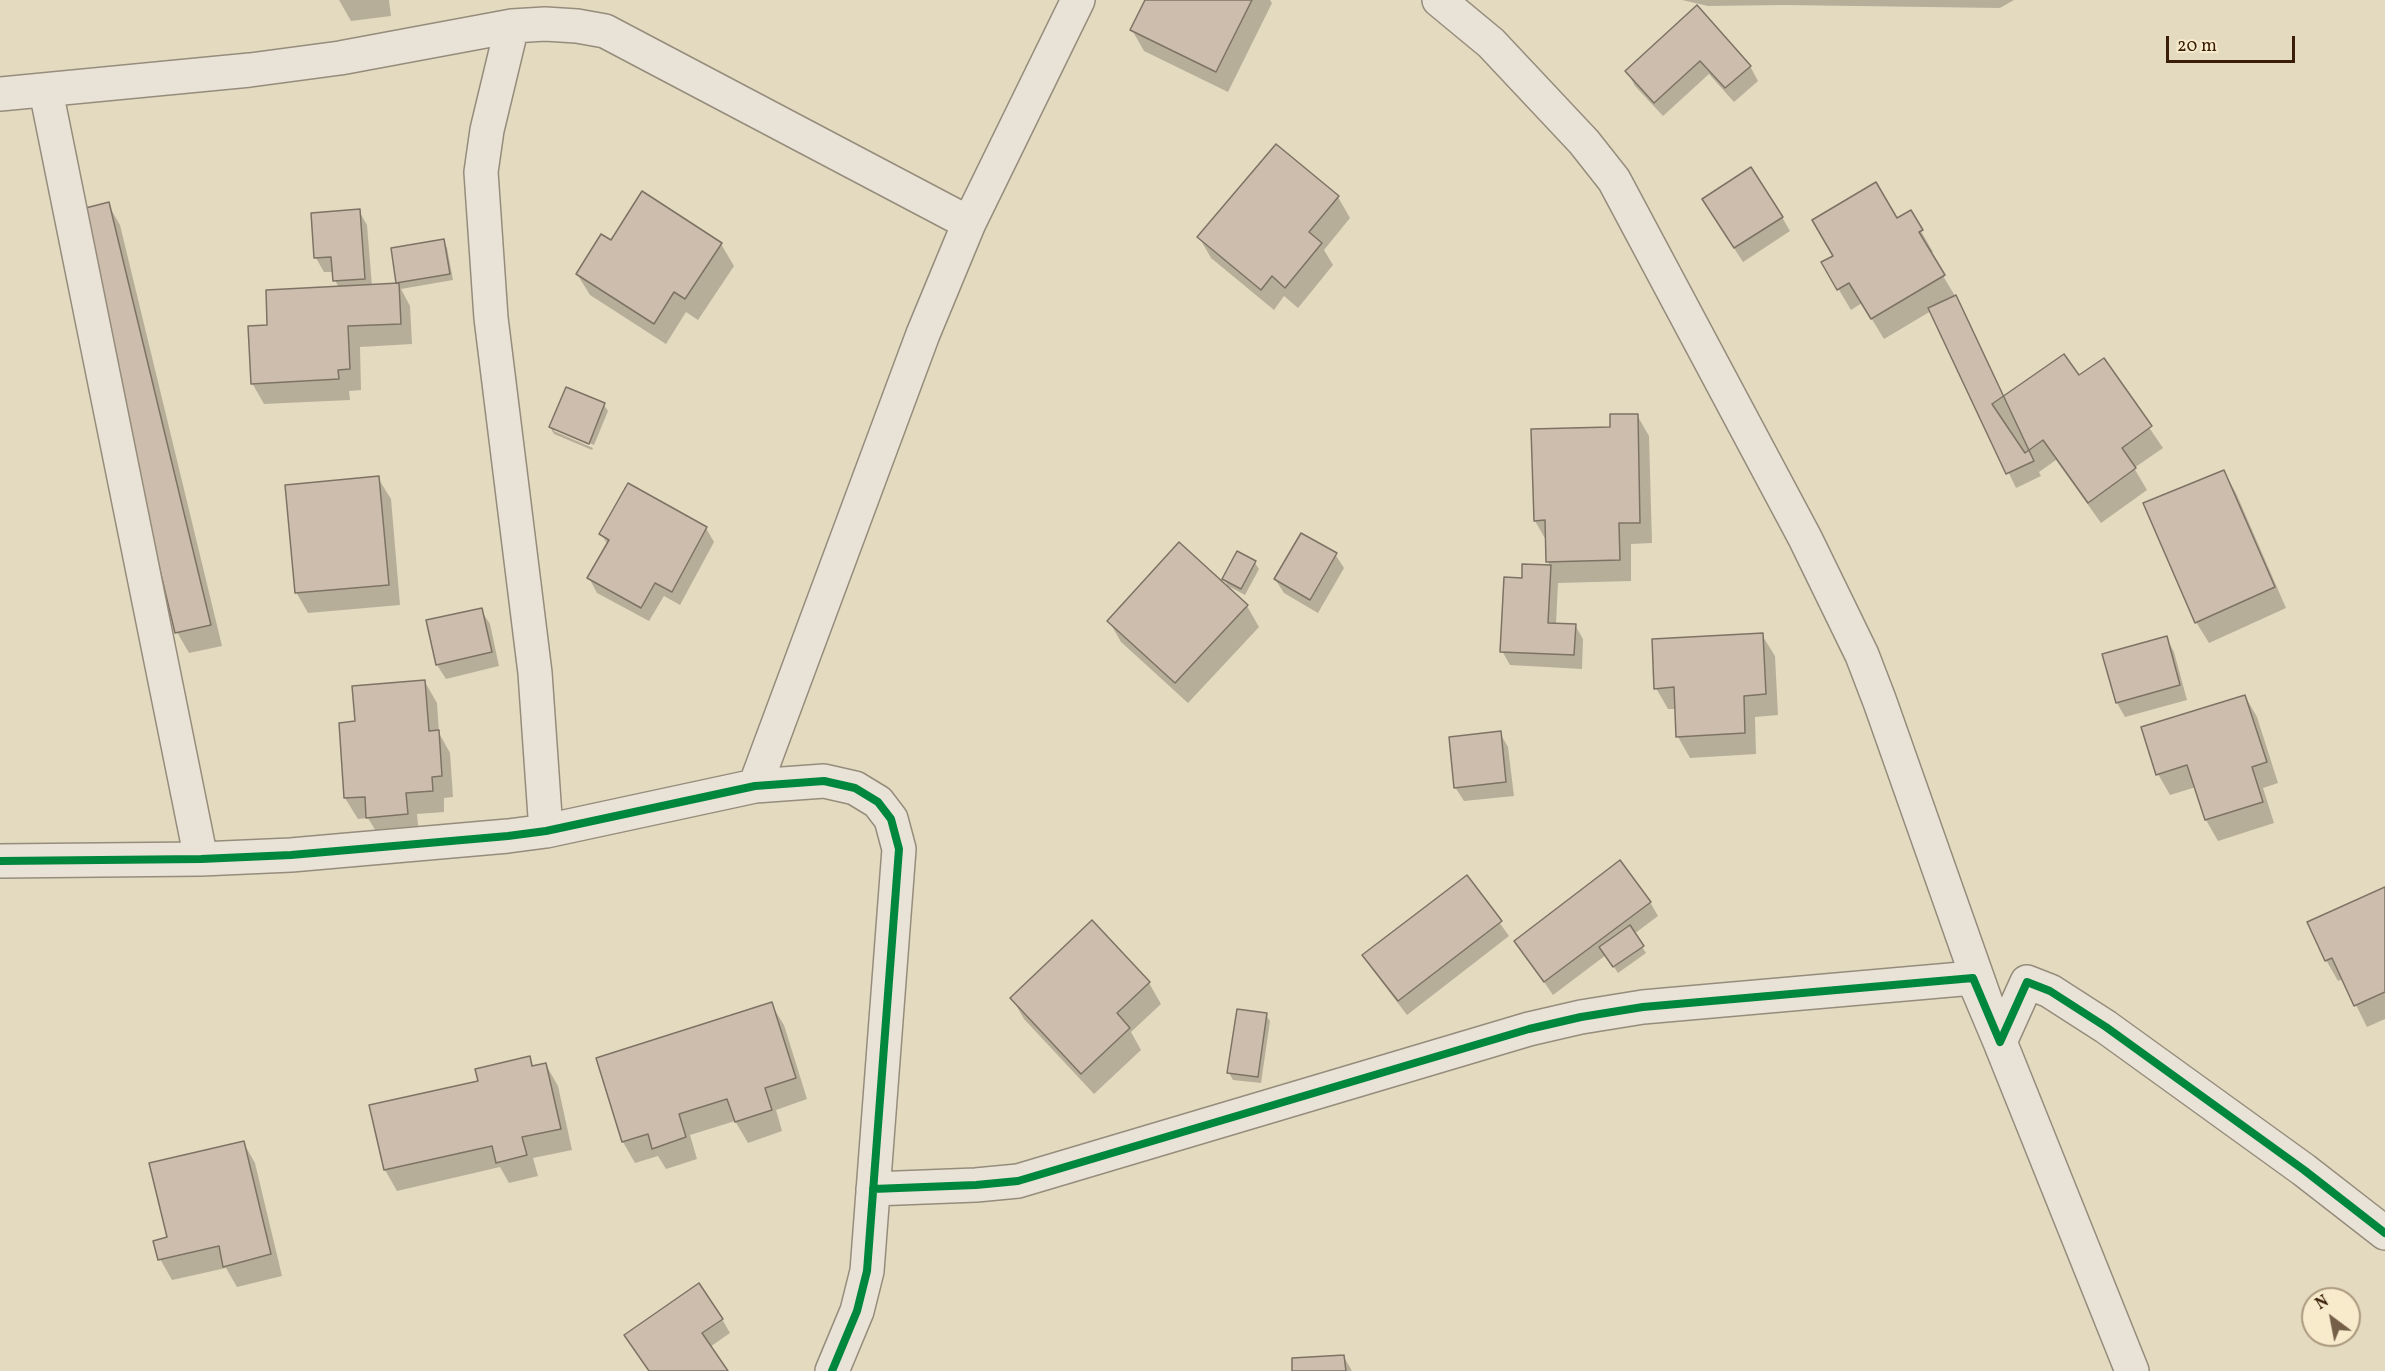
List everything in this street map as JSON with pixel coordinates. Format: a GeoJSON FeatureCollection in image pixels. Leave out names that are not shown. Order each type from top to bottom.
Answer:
{"type":"FeatureCollection","features":[{"type":"Feature","properties":{"kind":"street"},"geometry":{"type":"LineString","coordinates":[[755,786],[923,334],[969,223],[1078,0]]}},
{"type":"Feature","properties":{"kind":"street"},"geometry":{"type":"LineString","coordinates":[[1439,0],[1491,43],[1584,142],[1614,180],[1645,233],[1805,538],[1862,655],[1881,702],[2000,1042]]}},
{"type":"Feature","properties":{"kind":"street"},"geometry":{"type":"LineString","coordinates":[[0,94],[250,70],[310,62],[512,26],[545,24],[605,31],[969,223]]}},
{"type":"Feature","properties":{"kind":"street"},"geometry":{"type":"LineString","coordinates":[[512,26],[487,130],[481,172],[491,318],[534,662],[546,831]]}},
{"type":"Feature","properties":{"kind":"street"},"geometry":{"type":"LineString","coordinates":[[46,91],[201,859]]}},
{"type":"Feature","properties":{"kind":"street"},"geometry":{"type":"LineString","coordinates":[[0,861],[201,859],[303,854],[508,836],[546,831],[755,786],[824,782],[855,788],[878,802],[891,819],[899,849],[867,1271],[857,1311],[832,1371]]}},
{"type":"Feature","properties":{"kind":"street"},"geometry":{"type":"LineString","coordinates":[[873,1189],[1018,1181],[1528,1029],[1581,1017],[1643,1007],[1973,978],[2132,1371]]}},
{"type":"Feature","properties":{"kind":"street"},"geometry":{"type":"LineString","coordinates":[[2000,1042],[2027,982],[2050,991],[2106,1027],[2304,1170],[2385,1233]]}},
{"type":"Feature","properties":{"kind":"building"},"geometry":{"type":"Polygon","coordinates":[[[1145,0],[1252,0],[1216,72],[1130,30],[1145,0]]]}},
{"type":"Feature","properties":{"kind":"building"},"geometry":{"type":"Polygon","coordinates":[[[1697,5],[1751,66],[1725,88],[1700,61],[1654,103],[1625,71],[1697,5]]]}},
{"type":"Feature","properties":{"kind":"building"},"geometry":{"type":"Polygon","coordinates":[[[1276,144],[1339,196],[1309,232],[1322,243],[1285,288],[1272,276],[1261,290],[1197,237],[1276,144]]]}},
{"type":"Feature","properties":{"kind":"building"},"geometry":{"type":"Polygon","coordinates":[[[1751,167],[1783,217],[1734,248],[1702,199],[1751,167]]]}},
{"type":"Feature","properties":{"kind":"building"},"geometry":{"type":"Polygon","coordinates":[[[1876,182],[1897,218],[1911,210],[1923,230],[1919,232],[1945,275],[1871,319],[1849,283],[1837,290],[1821,262],[1833,256],[1812,220],[1876,182]]]}},
{"type":"Feature","properties":{"kind":"building"},"geometry":{"type":"Polygon","coordinates":[[[642,191],[722,243],[685,299],[674,292],[654,324],[576,274],[601,234],[611,240],[642,191]]]}},
{"type":"Feature","properties":{"kind":"building"},"geometry":{"type":"Polygon","coordinates":[[[109,202],[211,625],[175,633],[74,211],[109,202]]]}},
{"type":"Feature","properties":{"kind":"building"},"geometry":{"type":"Polygon","coordinates":[[[360,209],[365,279],[333,281],[331,257],[314,258],[311,213],[360,209]]]}},
{"type":"Feature","properties":{"kind":"building"},"geometry":{"type":"Polygon","coordinates":[[[444,239],[450,274],[396,283],[391,248],[444,239]]]}},
{"type":"Feature","properties":{"kind":"building"},"geometry":{"type":"Polygon","coordinates":[[[399,283],[401,324],[348,326],[350,369],[338,370],[339,379],[251,384],[248,326],[267,325],[266,290],[399,283]]]}},
{"type":"Feature","properties":{"kind":"building"},"geometry":{"type":"Polygon","coordinates":[[[1956,295],[2034,461],[2006,474],[1928,308],[1956,295]]]}},
{"type":"Feature","properties":{"kind":"building"},"geometry":{"type":"Polygon","coordinates":[[[2064,354],[2079,375],[2104,358],[2152,426],[2122,448],[2136,468],[2088,503],[2043,440],[2025,453],[1992,404],[2064,354]]]}},
{"type":"Feature","properties":{"kind":"building"},"geometry":{"type":"Polygon","coordinates":[[[566,387],[605,403],[589,444],[549,427],[566,387]]]}},
{"type":"Feature","properties":{"kind":"building"},"geometry":{"type":"Polygon","coordinates":[[[1610,414],[1638,414],[1640,523],[1619,523],[1620,560],[1546,562],[1545,520],[1534,521],[1531,429],[1610,427],[1610,414]]]}},
{"type":"Feature","properties":{"kind":"building"},"geometry":{"type":"Polygon","coordinates":[[[2224,470],[2275,587],[2195,623],[2143,503],[2224,470]]]}},
{"type":"Feature","properties":{"kind":"building"},"geometry":{"type":"Polygon","coordinates":[[[379,476],[389,585],[295,593],[285,485],[379,476]]]}},
{"type":"Feature","properties":{"kind":"building"},"geometry":{"type":"Polygon","coordinates":[[[628,483],[707,527],[672,592],[655,583],[641,608],[587,578],[609,540],[599,534],[628,483]]]}},
{"type":"Feature","properties":{"kind":"building"},"geometry":{"type":"Polygon","coordinates":[[[1301,533],[1337,553],[1310,600],[1274,579],[1301,533]]]}},
{"type":"Feature","properties":{"kind":"building"},"geometry":{"type":"Polygon","coordinates":[[[1179,542],[1248,605],[1175,683],[1107,621],[1179,542]]]}},
{"type":"Feature","properties":{"kind":"building"},"geometry":{"type":"Polygon","coordinates":[[[1237,551],[1256,561],[1241,589],[1222,579],[1237,551]]]}},
{"type":"Feature","properties":{"kind":"building"},"geometry":{"type":"Polygon","coordinates":[[[1522,564],[1551,565],[1548,623],[1576,624],[1574,655],[1500,652],[1504,577],[1522,578],[1522,564]]]}},
{"type":"Feature","properties":{"kind":"building"},"geometry":{"type":"Polygon","coordinates":[[[482,608],[492,652],[436,665],[426,620],[482,608]]]}},
{"type":"Feature","properties":{"kind":"building"},"geometry":{"type":"Polygon","coordinates":[[[1763,633],[1766,694],[1744,696],[1745,733],[1676,737],[1674,687],[1654,689],[1652,639],[1763,633]]]}},
{"type":"Feature","properties":{"kind":"building"},"geometry":{"type":"Polygon","coordinates":[[[2167,636],[2180,685],[2116,703],[2102,654],[2167,636]]]}},
{"type":"Feature","properties":{"kind":"building"},"geometry":{"type":"Polygon","coordinates":[[[425,680],[429,731],[439,730],[442,776],[432,777],[433,791],[406,793],[408,814],[366,818],[365,797],[344,798],[339,723],[355,721],[352,686],[425,680]]]}},
{"type":"Feature","properties":{"kind":"building"},"geometry":{"type":"Polygon","coordinates":[[[2245,695],[2267,762],[2252,767],[2263,802],[2205,820],[2187,765],[2156,775],[2141,727],[2245,695]]]}},
{"type":"Feature","properties":{"kind":"building"},"geometry":{"type":"Polygon","coordinates":[[[1501,731],[1506,782],[1454,788],[1449,737],[1501,731]]]}},
{"type":"Feature","properties":{"kind":"building"},"geometry":{"type":"Polygon","coordinates":[[[1620,860],[1651,902],[1544,982],[1514,941],[1620,860]]]}},
{"type":"Feature","properties":{"kind":"building"},"geometry":{"type":"Polygon","coordinates":[[[1467,875],[1502,921],[1398,1001],[1362,955],[1467,875]]]}},
{"type":"Feature","properties":{"kind":"building"},"geometry":{"type":"Polygon","coordinates":[[[2385,887],[2385,992],[2354,1006],[2332,958],[2325,961],[2307,922],[2385,887]]]}},
{"type":"Feature","properties":{"kind":"building"},"geometry":{"type":"Polygon","coordinates":[[[1092,920],[1150,982],[1117,1013],[1130,1028],[1081,1074],[1010,998],[1092,920]]]}},
{"type":"Feature","properties":{"kind":"building"},"geometry":{"type":"Polygon","coordinates":[[[1630,925],[1644,946],[1613,967],[1599,947],[1630,925]]]}},
{"type":"Feature","properties":{"kind":"building"},"geometry":{"type":"Polygon","coordinates":[[[772,1002],[796,1078],[765,1088],[772,1110],[735,1122],[727,1099],[679,1114],[686,1137],[652,1149],[648,1134],[622,1142],[596,1058],[772,1002]]]}},
{"type":"Feature","properties":{"kind":"building"},"geometry":{"type":"Polygon","coordinates":[[[1237,1009],[1267,1013],[1258,1077],[1227,1073],[1237,1009]]]}},
{"type":"Feature","properties":{"kind":"building"},"geometry":{"type":"Polygon","coordinates":[[[530,1056],[532,1066],[546,1063],[561,1129],[522,1137],[527,1155],[496,1163],[492,1146],[384,1170],[369,1105],[478,1081],[475,1069],[530,1056]]]}},
{"type":"Feature","properties":{"kind":"building"},"geometry":{"type":"Polygon","coordinates":[[[244,1141],[271,1254],[223,1267],[219,1246],[158,1260],[153,1241],[167,1237],[149,1163],[244,1141]]]}},
{"type":"Feature","properties":{"kind":"building"},"geometry":{"type":"Polygon","coordinates":[[[699,1283],[723,1319],[702,1333],[728,1371],[649,1371],[624,1335],[699,1283]]]}},
{"type":"Feature","properties":{"kind":"building"},"geometry":{"type":"Polygon","coordinates":[[[1344,1355],[1346,1371],[1292,1371],[1292,1358],[1344,1355]]]}},
{"type":"Feature","properties":{"kind":"cycle path"},"geometry":{"type":"LineString","coordinates":[[0,861],[201,859],[291,855],[508,836],[546,831],[755,786],[824,781],[855,788],[878,802],[891,819],[899,849],[867,1271],[857,1311],[832,1371]]}},
{"type":"Feature","properties":{"kind":"cycle path"},"geometry":{"type":"LineString","coordinates":[[873,1189],[1018,1181],[1529,1029],[1581,1017],[1643,1007],[1973,978],[2000,1042],[2027,982],[2050,991],[2106,1027],[2304,1170],[2385,1233]]}}]}
